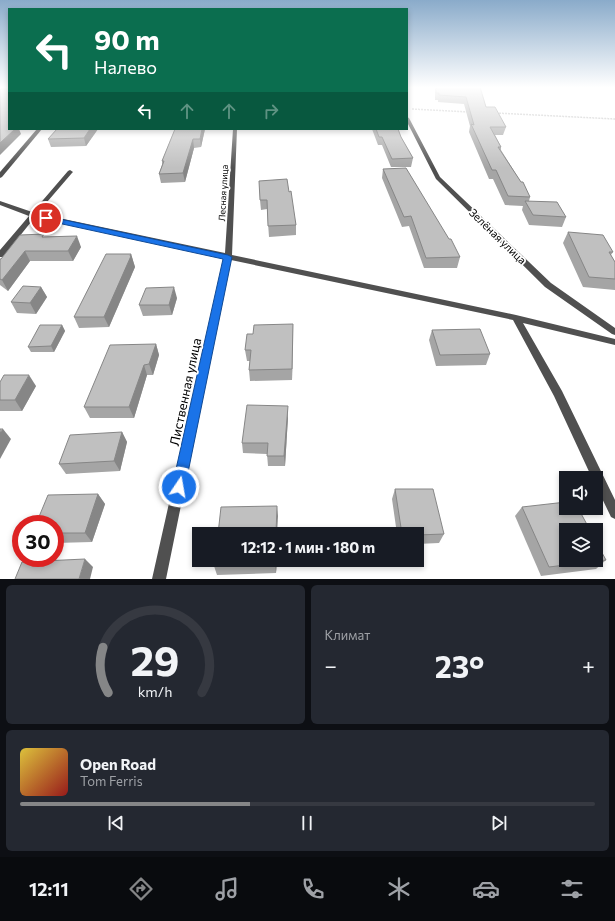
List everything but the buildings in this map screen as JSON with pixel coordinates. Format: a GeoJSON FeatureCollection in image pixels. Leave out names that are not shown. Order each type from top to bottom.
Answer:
{"type":"FeatureCollection","features":[{"type":"Feature","properties":{"kind":"street","name":"Зелёная улица"},"geometry":{"type":"LineString","coordinates":[[408,120],[438,178],[548,285],[615,332]]}},
{"type":"Feature","properties":{"kind":"street"},"geometry":{"type":"LineString","coordinates":[[0,176],[39,130]]}},
{"type":"Feature","properties":{"kind":"street","name":"Лесная улица"},"geometry":{"type":"LineString","coordinates":[[228,257],[235,130]]}},
{"type":"Feature","properties":{"kind":"street"},"geometry":{"type":"LineString","coordinates":[[0,256],[70,172]]}},
{"type":"Feature","properties":{"kind":"street"},"geometry":{"type":"LineString","coordinates":[[0,203],[33,215],[516,318],[615,342]]}},
{"type":"Feature","properties":{"kind":"street","name":"Лиственная улица"},"geometry":{"type":"LineString","coordinates":[[159,579],[228,257]]}},
{"type":"Feature","properties":{"kind":"street"},"geometry":{"type":"LineString","coordinates":[[516,318],[558,394],[615,513]]}},
{"type":"Feature","properties":{"kind":"path"},"geometry":{"type":"LineString","coordinates":[[513,114],[615,119]]}},
{"type":"Feature","properties":{"kind":"route"},"geometry":{"type":"LineString","coordinates":[[46,218],[228,257],[179,487]]}}]}
